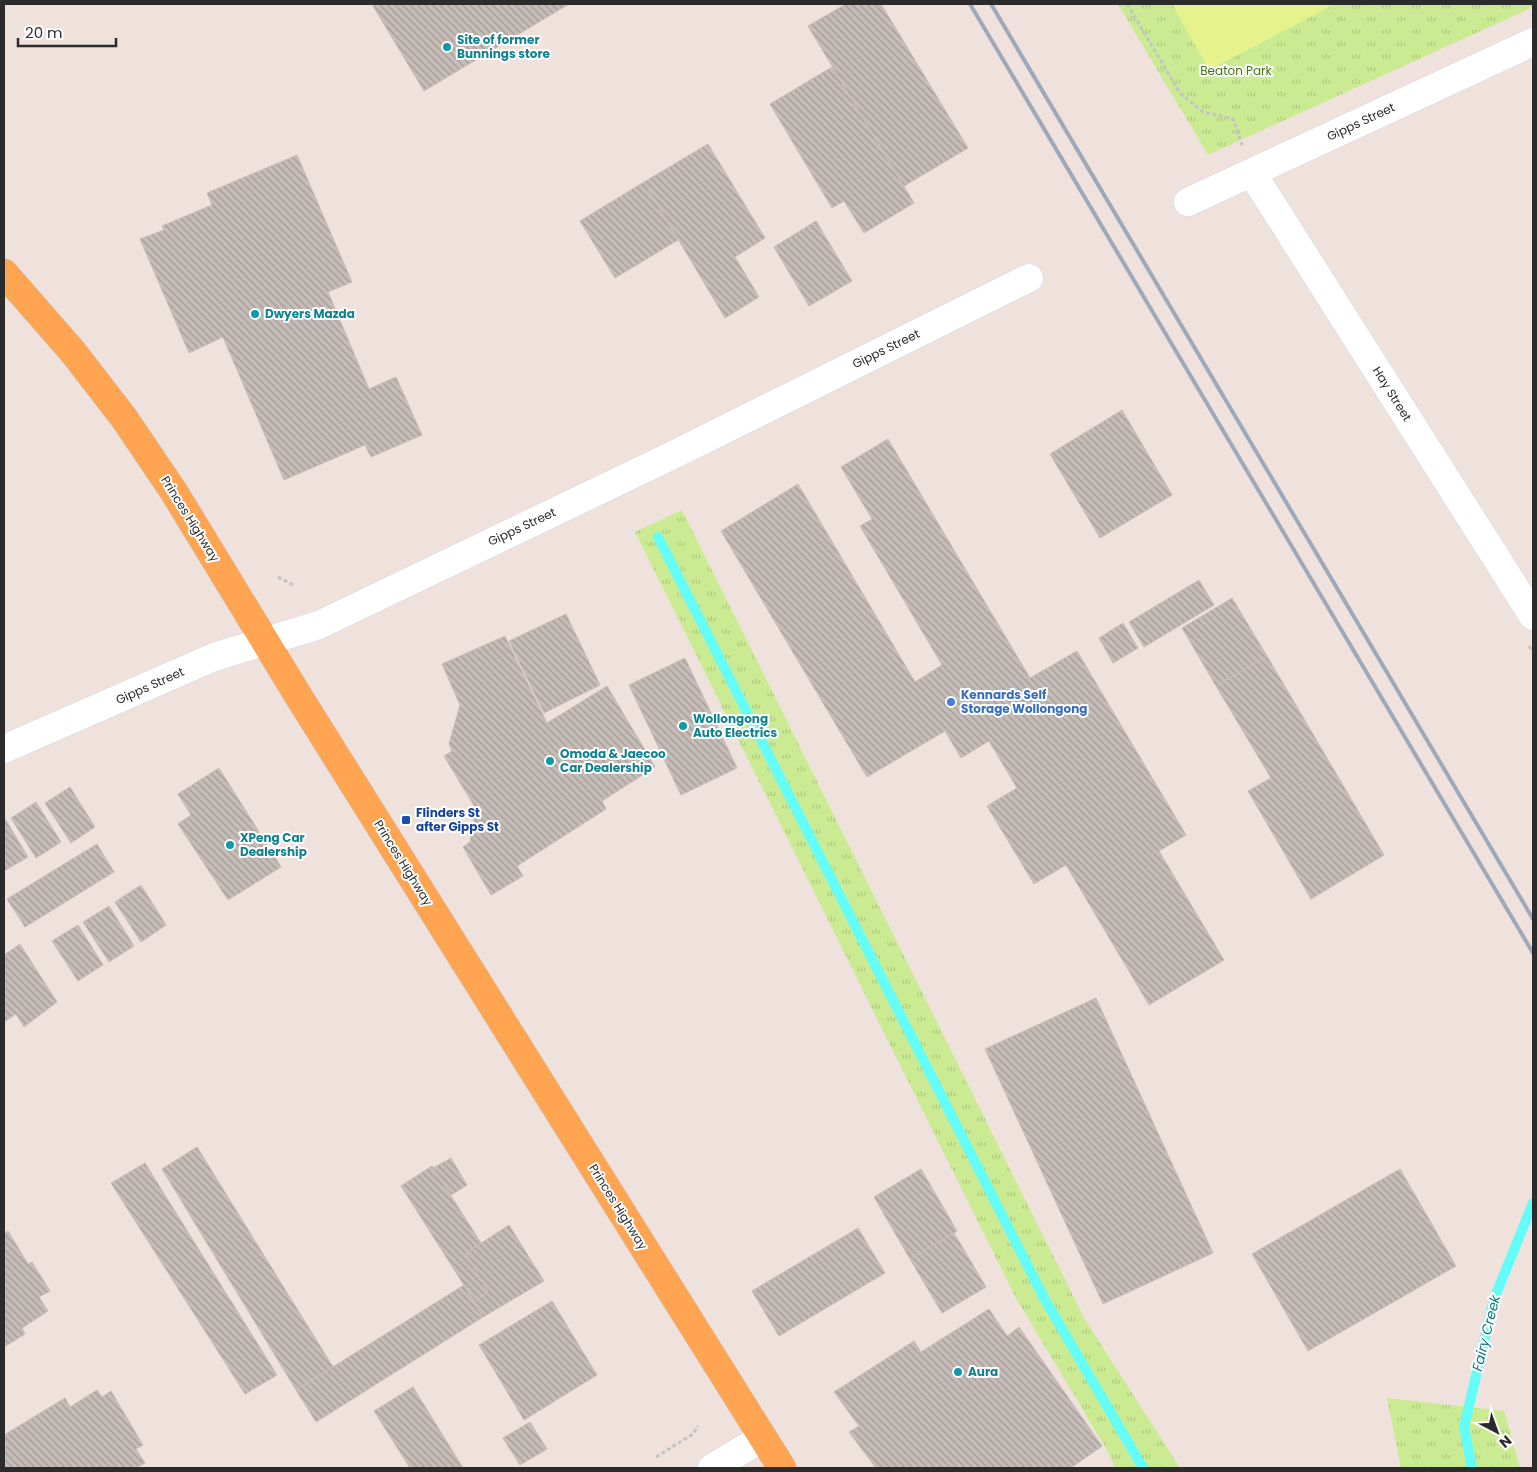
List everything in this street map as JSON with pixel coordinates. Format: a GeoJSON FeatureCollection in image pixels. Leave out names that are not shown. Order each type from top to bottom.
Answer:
{"type":"FeatureCollection","features":[{"type":"Feature","properties":{"kind":"main road","name":"Princes Highway"},"geometry":{"type":"LineString","coordinates":[[4,273],[73,352],[124,418],[174,492],[265,641],[782,1468]]}},
{"type":"Feature","properties":{"kind":"street","name":"Gipps Street"},"geometry":{"type":"LineString","coordinates":[[1188,202],[1533,42]]}},
{"type":"Feature","properties":{"kind":"street","name":"Hay Street"},"geometry":{"type":"LineString","coordinates":[[1252,173],[1533,616]]}},
{"type":"Feature","properties":{"kind":"street","name":"Gipps Street"},"geometry":{"type":"LineString","coordinates":[[4,749],[214,657],[319,625],[674,455],[1029,278]]}},
{"type":"Feature","properties":{"kind":"street"},"geometry":{"type":"LineString","coordinates":[[712,1468],[762,1438]]}},
{"type":"Feature","properties":{"kind":"path"},"geometry":{"type":"LineString","coordinates":[[1127,4],[1180,93],[1203,112],[1233,120],[1252,173]]}},
{"type":"Feature","properties":{"kind":"path"},"geometry":{"type":"LineString","coordinates":[[278,577],[293,585]]}},
{"type":"Feature","properties":{"kind":"path"},"geometry":{"type":"LineString","coordinates":[[656,1457],[693,1434],[698,1426]]}},
{"type":"Feature","properties":{"kind":"green space","name":"Beaton Park"},"geometry":{"type":"Polygon","coordinates":[[[1118,4],[1533,4],[1533,7],[1208,155],[1118,4]]]}},
{"type":"Feature","properties":{"kind":"green space"},"geometry":{"type":"Polygon","coordinates":[[[1172,4],[1335,4],[1209,70],[1172,4]]]}},
{"type":"Feature","properties":{"kind":"green space"},"geometry":{"type":"Polygon","coordinates":[[[682,510],[1084,1318],[1180,1468],[1115,1468],[1107,1450],[1016,1298],[635,532],[682,510]]]}},
{"type":"Feature","properties":{"kind":"green space"},"geometry":{"type":"Polygon","coordinates":[[[1387,1398],[1504,1411],[1520,1468],[1401,1468],[1387,1398]]]}},
{"type":"Feature","properties":{"kind":"building","name":"Site of former Bunnings store"},"geometry":{"type":"Polygon","coordinates":[[[372,4],[569,4],[424,91],[372,4]]]}},
{"type":"Feature","properties":{"kind":"building"},"geometry":{"type":"Polygon","coordinates":[[[846,4],[881,4],[968,148],[904,186],[808,26],[846,4]]]}},
{"type":"Feature","properties":{"kind":"building"},"geometry":{"type":"Polygon","coordinates":[[[832,67],[914,203],[864,233],[844,201],[832,208],[770,104],[832,67]]]}},
{"type":"Feature","properties":{"kind":"building"},"geometry":{"type":"Polygon","coordinates":[[[708,144],[765,238],[735,257],[759,297],[725,318],[644,182],[708,144]]]}},
{"type":"Feature","properties":{"kind":"building","name":"Dwyers Mazda"},"geometry":{"type":"Polygon","coordinates":[[[297,155],[352,282],[328,292],[369,389],[396,377],[422,435],[371,457],[365,445],[284,480],[223,337],[189,353],[140,239],[164,230],[162,226],[212,205],[207,193],[297,155]]]}},
{"type":"Feature","properties":{"kind":"building"},"geometry":{"type":"Polygon","coordinates":[[[644,182],[678,240],[615,278],[580,221],[644,182]]]}},
{"type":"Feature","properties":{"kind":"building"},"geometry":{"type":"Polygon","coordinates":[[[816,221],[852,281],[809,306],[774,247],[816,221]]]}},
{"type":"Feature","properties":{"kind":"building"},"geometry":{"type":"Polygon","coordinates":[[[1122,410],[1172,495],[1100,538],[1050,454],[1122,410]]]}},
{"type":"Feature","properties":{"kind":"building"},"geometry":{"type":"Polygon","coordinates":[[[888,439],[1030,678],[1077,651],[1186,835],[1159,851],[1224,960],[1149,1005],[1066,865],[1034,884],[987,806],[1017,788],[989,741],[961,758],[945,731],[867,777],[721,531],[798,484],[915,682],[942,665],[860,526],[872,519],[841,467],[888,439]]]}},
{"type":"Feature","properties":{"kind":"building"},"geometry":{"type":"Polygon","coordinates":[[[1199,580],[1214,605],[1144,647],[1129,622],[1199,580]]]}},
{"type":"Feature","properties":{"kind":"building"},"geometry":{"type":"Polygon","coordinates":[[[1232,598],[1267,656],[1216,686],[1182,628],[1232,598]]]}},
{"type":"Feature","properties":{"kind":"building"},"geometry":{"type":"Polygon","coordinates":[[[566,614],[600,685],[544,713],[509,641],[566,614]]]}},
{"type":"Feature","properties":{"kind":"building"},"geometry":{"type":"Polygon","coordinates":[[[1123,623],[1138,648],[1113,663],[1099,638],[1123,623]]]}},
{"type":"Feature","properties":{"kind":"building","name":"Omoda & Jaecoo Car Dealership"},"geometry":{"type":"Polygon","coordinates":[[[505,636],[547,723],[607,686],[655,767],[602,801],[606,809],[517,866],[523,876],[491,895],[463,847],[470,842],[476,809],[444,756],[452,751],[449,744],[460,705],[442,664],[505,636]]]}},
{"type":"Feature","properties":{"kind":"building"},"geometry":{"type":"Polygon","coordinates":[[[1267,656],[1384,855],[1311,899],[1248,791],[1271,778],[1216,686],[1267,656]]]}},
{"type":"Feature","properties":{"kind":"building","name":"Wollongong Auto Electrics"},"geometry":{"type":"Polygon","coordinates":[[[685,658],[737,768],[681,795],[629,685],[685,658]]]}},
{"type":"Feature","properties":{"kind":"building","name":"XPeng Car Dealership"},"geometry":{"type":"Polygon","coordinates":[[[219,768],[281,867],[228,900],[178,824],[191,815],[178,794],[219,768]]]}},
{"type":"Feature","properties":{"kind":"building"},"geometry":{"type":"Polygon","coordinates":[[[70,787],[95,827],[71,843],[45,803],[70,787]]]}},
{"type":"Feature","properties":{"kind":"building"},"geometry":{"type":"Polygon","coordinates":[[[36,802],[61,842],[36,858],[11,818],[36,802]]]}},
{"type":"Feature","properties":{"kind":"building"},"geometry":{"type":"Polygon","coordinates":[[[4,817],[28,857],[4,871],[4,817]]]}},
{"type":"Feature","properties":{"kind":"building"},"geometry":{"type":"Polygon","coordinates":[[[97,844],[114,872],[25,927],[7,899],[97,844]]]}},
{"type":"Feature","properties":{"kind":"building"},"geometry":{"type":"Polygon","coordinates":[[[141,885],[166,925],[141,942],[115,902],[141,885]]]}},
{"type":"Feature","properties":{"kind":"building"},"geometry":{"type":"Polygon","coordinates":[[[109,906],[134,946],[109,962],[83,922],[109,906]]]}},
{"type":"Feature","properties":{"kind":"building"},"geometry":{"type":"Polygon","coordinates":[[[78,925],[103,965],[78,981],[52,941],[78,925]]]}},
{"type":"Feature","properties":{"kind":"building"},"geometry":{"type":"Polygon","coordinates":[[[20,944],[57,1002],[24,1027],[16,1014],[4,1022],[4,955],[20,944]]]}},
{"type":"Feature","properties":{"kind":"building"},"geometry":{"type":"Polygon","coordinates":[[[1096,998],[1213,1253],[1103,1304],[985,1049],[1096,998]]]}},
{"type":"Feature","properties":{"kind":"building"},"geometry":{"type":"Polygon","coordinates":[[[197,1147],[333,1367],[296,1390],[162,1169],[197,1147]]]}},
{"type":"Feature","properties":{"kind":"building"},"geometry":{"type":"Polygon","coordinates":[[[451,1158],[467,1185],[451,1195],[433,1168],[451,1158]]]}},
{"type":"Feature","properties":{"kind":"building"},"geometry":{"type":"Polygon","coordinates":[[[145,1163],[277,1375],[245,1394],[111,1183],[145,1163]]]}},
{"type":"Feature","properties":{"kind":"building"},"geometry":{"type":"Polygon","coordinates":[[[432,1166],[481,1243],[466,1253],[488,1292],[474,1301],[401,1186],[432,1166]]]}},
{"type":"Feature","properties":{"kind":"building"},"geometry":{"type":"Polygon","coordinates":[[[921,1169],[957,1231],[910,1259],[874,1197],[921,1169]]]}},
{"type":"Feature","properties":{"kind":"building"},"geometry":{"type":"Polygon","coordinates":[[[1400,1169],[1456,1266],[1308,1351],[1252,1254],[1400,1169]]]}},
{"type":"Feature","properties":{"kind":"building"},"geometry":{"type":"Polygon","coordinates":[[[509,1225],[544,1281],[483,1317],[474,1301],[488,1292],[466,1253],[509,1225]]]}},
{"type":"Feature","properties":{"kind":"building"},"geometry":{"type":"Polygon","coordinates":[[[858,1228],[885,1273],[779,1336],[752,1291],[858,1228]]]}},
{"type":"Feature","properties":{"kind":"building"},"geometry":{"type":"Polygon","coordinates":[[[8,1231],[28,1264],[32,1262],[50,1291],[39,1297],[48,1311],[22,1328],[25,1334],[4,1347],[4,1234],[8,1231]]]}},
{"type":"Feature","properties":{"kind":"building"},"geometry":{"type":"Polygon","coordinates":[[[954,1233],[986,1287],[942,1313],[910,1259],[954,1233]]]}},
{"type":"Feature","properties":{"kind":"building"},"geometry":{"type":"Polygon","coordinates":[[[464,1285],[483,1317],[316,1422],[296,1390],[464,1285]]]}},
{"type":"Feature","properties":{"kind":"building"},"geometry":{"type":"Polygon","coordinates":[[[552,1301],[597,1375],[524,1420],[479,1345],[552,1301]]]}},
{"type":"Feature","properties":{"kind":"building","name":"Aura"},"geometry":{"type":"Polygon","coordinates":[[[989,1309],[1007,1336],[1019,1327],[1102,1446],[1071,1468],[876,1468],[849,1432],[859,1426],[834,1392],[914,1341],[921,1352],[989,1309]]]}},
{"type":"Feature","properties":{"kind":"building"},"geometry":{"type":"Polygon","coordinates":[[[413,1387],[463,1468],[410,1468],[374,1411],[413,1387]]]}},
{"type":"Feature","properties":{"kind":"building"},"geometry":{"type":"Polygon","coordinates":[[[97,1390],[102,1397],[111,1391],[143,1445],[136,1449],[145,1463],[136,1468],[4,1468],[4,1447],[6,1446],[4,1435],[65,1398],[70,1407],[97,1390]]]}},
{"type":"Feature","properties":{"kind":"building"},"geometry":{"type":"Polygon","coordinates":[[[530,1422],[547,1449],[520,1465],[503,1438],[530,1422]]]}},
{"type":"Feature","properties":{"kind":"waterway"},"geometry":{"type":"LineString","coordinates":[[658,537],[1044,1298],[1143,1468]]}},
{"type":"Feature","properties":{"kind":"waterway","name":"Fairy Creek"},"geometry":{"type":"LineString","coordinates":[[1472,1468],[1464,1427],[1494,1299],[1533,1203]]}},
{"type":"Feature","properties":{"kind":"railway"},"geometry":{"type":"LineString","coordinates":[[970,4],[1533,953]]}},
{"type":"Feature","properties":{"kind":"railway"},"geometry":{"type":"LineString","coordinates":[[991,4],[1533,919]]}},
{"type":"Feature","properties":{"kind":"place","name":"Site of former Bunnings store"},"geometry":{"type":"Point","coordinates":[447,47]}},
{"type":"Feature","properties":{"kind":"place","name":"Dwyers Mazda"},"geometry":{"type":"Point","coordinates":[255,314]}},
{"type":"Feature","properties":{"kind":"place","name":"Kennards Self Storage Wollongong"},"geometry":{"type":"Point","coordinates":[951,702]}},
{"type":"Feature","properties":{"kind":"place","name":"Wollongong Auto Electrics"},"geometry":{"type":"Point","coordinates":[683,726]}},
{"type":"Feature","properties":{"kind":"place","name":"Omoda & Jaecoo Car Dealership"},"geometry":{"type":"Point","coordinates":[550,761]}},
{"type":"Feature","properties":{"kind":"place","name":"Flinders St after Gipps St"},"geometry":{"type":"Point","coordinates":[406,820]}},
{"type":"Feature","properties":{"kind":"place","name":"XPeng Car Dealership"},"geometry":{"type":"Point","coordinates":[230,845]}},
{"type":"Feature","properties":{"kind":"place","name":"Aura"},"geometry":{"type":"Point","coordinates":[958,1372]}}]}
